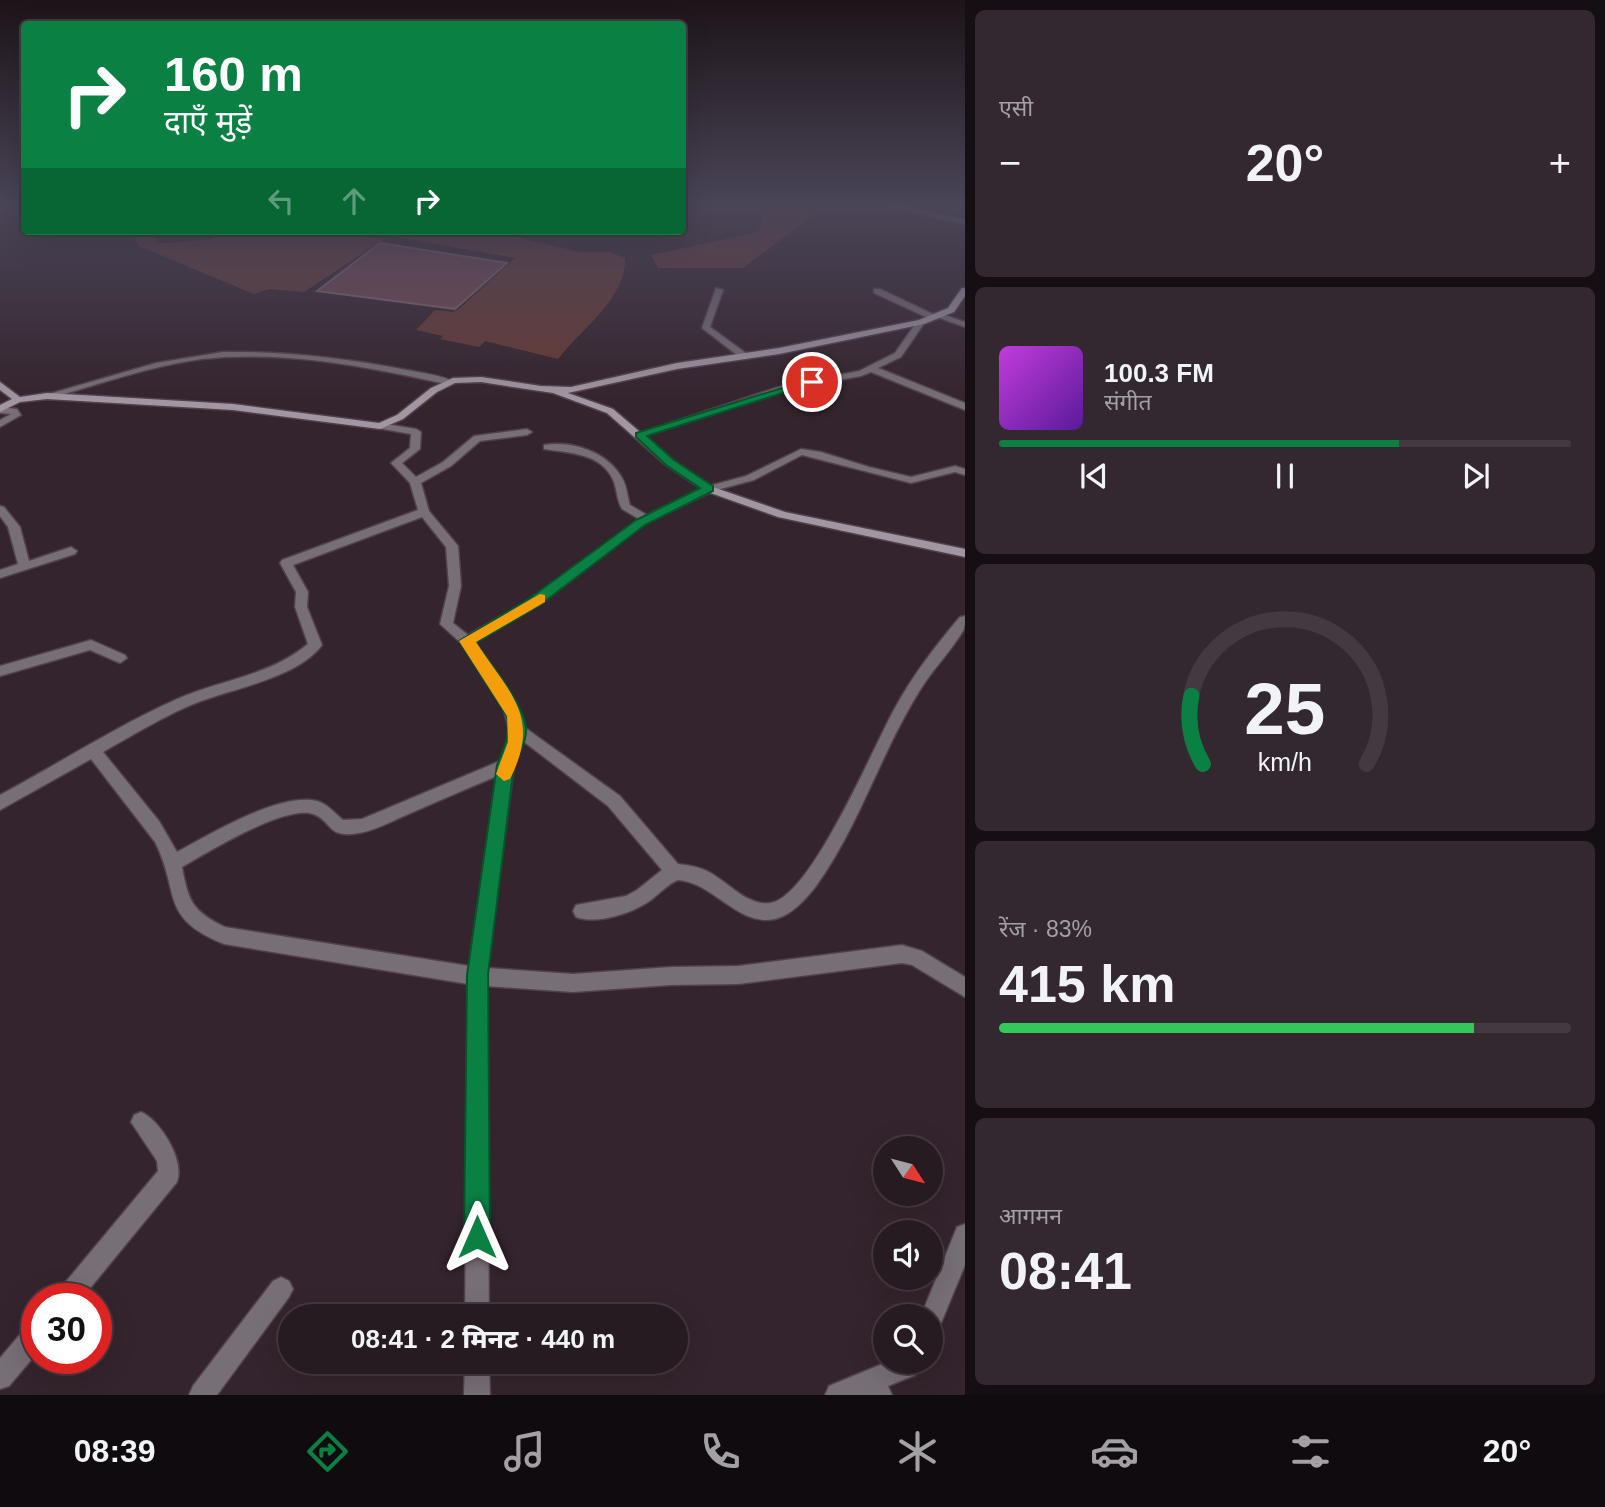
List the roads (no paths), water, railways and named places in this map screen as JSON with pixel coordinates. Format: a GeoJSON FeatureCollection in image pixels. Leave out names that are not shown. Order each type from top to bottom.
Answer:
{"type":"FeatureCollection","features":[{"type":"Feature","properties":{"kind":"main road"},"geometry":{"type":"LineString","coordinates":[[555,391],[921,322],[961,303],[964,290]]}},
{"type":"Feature","properties":{"kind":"main road"},"geometry":{"type":"LineString","coordinates":[[0,409],[18,400],[47,396],[233,407],[380,425],[396,421],[450,382],[477,381],[555,391],[610,411],[670,463],[709,489],[782,515],[964,553]]}},
{"type":"Feature","properties":{"kind":"main road"},"geometry":{"type":"LineString","coordinates":[[0,385],[18,400]]}},
{"type":"Feature","properties":{"kind":"street"},"geometry":{"type":"LineString","coordinates":[[719,290],[706,328],[744,356]]}},
{"type":"Feature","properties":{"kind":"street"},"geometry":{"type":"LineString","coordinates":[[877,291],[964,325]]}},
{"type":"Feature","properties":{"kind":"street"},"geometry":{"type":"LineString","coordinates":[[639,435],[788,387],[870,368],[898,355],[921,322]]}},
{"type":"Feature","properties":{"kind":"street"},"geometry":{"type":"LineString","coordinates":[[47,396],[176,363],[222,355],[316,360],[387,368],[450,382]]}},
{"type":"Feature","properties":{"kind":"street"},"geometry":{"type":"LineString","coordinates":[[870,368],[964,407]]}},
{"type":"Feature","properties":{"kind":"street"},"geometry":{"type":"LineString","coordinates":[[0,409],[14,411],[16,415],[0,424]]}},
{"type":"Feature","properties":{"kind":"street"},"geometry":{"type":"LineString","coordinates":[[380,425],[416,432],[415,449],[396,463],[415,482],[424,512],[452,546],[455,586],[446,624],[467,641],[515,715],[518,730],[506,765],[477,975],[477,1304]]}},
{"type":"Feature","properties":{"kind":"street"},"geometry":{"type":"LineString","coordinates":[[415,482],[447,464],[478,438],[527,432]]}},
{"type":"Feature","properties":{"kind":"street"},"geometry":{"type":"LineString","coordinates":[[548,447],[572,446],[586,450],[617,477],[626,507],[647,519]]}},
{"type":"Feature","properties":{"kind":"street"},"geometry":{"type":"LineString","coordinates":[[467,641],[535,602],[647,519],[709,489],[750,478],[801,452],[911,480],[955,469],[964,472]]}},
{"type":"Feature","properties":{"kind":"street"},"geometry":{"type":"LineString","coordinates":[[0,509],[14,527],[25,567]]}},
{"type":"Feature","properties":{"kind":"street"},"geometry":{"type":"LineString","coordinates":[[0,803],[180,704],[242,682],[307,654],[315,645],[302,607],[302,592],[286,563],[424,512]]}},
{"type":"Feature","properties":{"kind":"street"},"geometry":{"type":"LineString","coordinates":[[0,574],[71,551]]}},
{"type":"Feature","properties":{"kind":"street"},"geometry":{"type":"LineString","coordinates":[[582,911],[614,909],[643,896],[674,872],[696,873],[744,905],[768,912],[779,910],[804,887],[827,855],[862,792],[899,712],[940,648],[964,620]]}},
{"type":"Feature","properties":{"kind":"street"},"geometry":{"type":"LineString","coordinates":[[0,671],[91,645],[120,658]]}},
{"type":"Feature","properties":{"kind":"street"},"geometry":{"type":"LineString","coordinates":[[518,730],[614,801],[674,872]]}},
{"type":"Feature","properties":{"kind":"street"},"geometry":{"type":"LineString","coordinates":[[94,752],[162,838],[172,864],[176,893],[187,911],[204,927],[214,931],[477,975],[573,983],[671,976],[738,975],[902,954],[916,957],[964,988]]}},
{"type":"Feature","properties":{"kind":"street"},"geometry":{"type":"LineString","coordinates":[[172,864],[251,821],[307,807],[317,808],[335,826],[350,829],[363,826],[506,765]]}},
{"type":"Feature","properties":{"kind":"street"},"geometry":{"type":"LineString","coordinates":[[79,1283],[169,1174],[167,1157],[141,1122]]}},
{"type":"Feature","properties":{"kind":"street"},"geometry":{"type":"LineString","coordinates":[[937,1304],[964,1235]]}},
{"type":"Feature","properties":{"kind":"street"},"geometry":{"type":"LineString","coordinates":[[202,1395],[281,1289]]}},
{"type":"Feature","properties":{"kind":"street"},"geometry":{"type":"LineString","coordinates":[[0,1377],[21,1353]]}},
{"type":"Feature","properties":{"kind":"street"},"geometry":{"type":"LineString","coordinates":[[477,1374],[477,1395]]}},
{"type":"Feature","properties":{"kind":"street"},"geometry":{"type":"LineString","coordinates":[[838,1395],[871,1389],[894,1374]]}}]}
